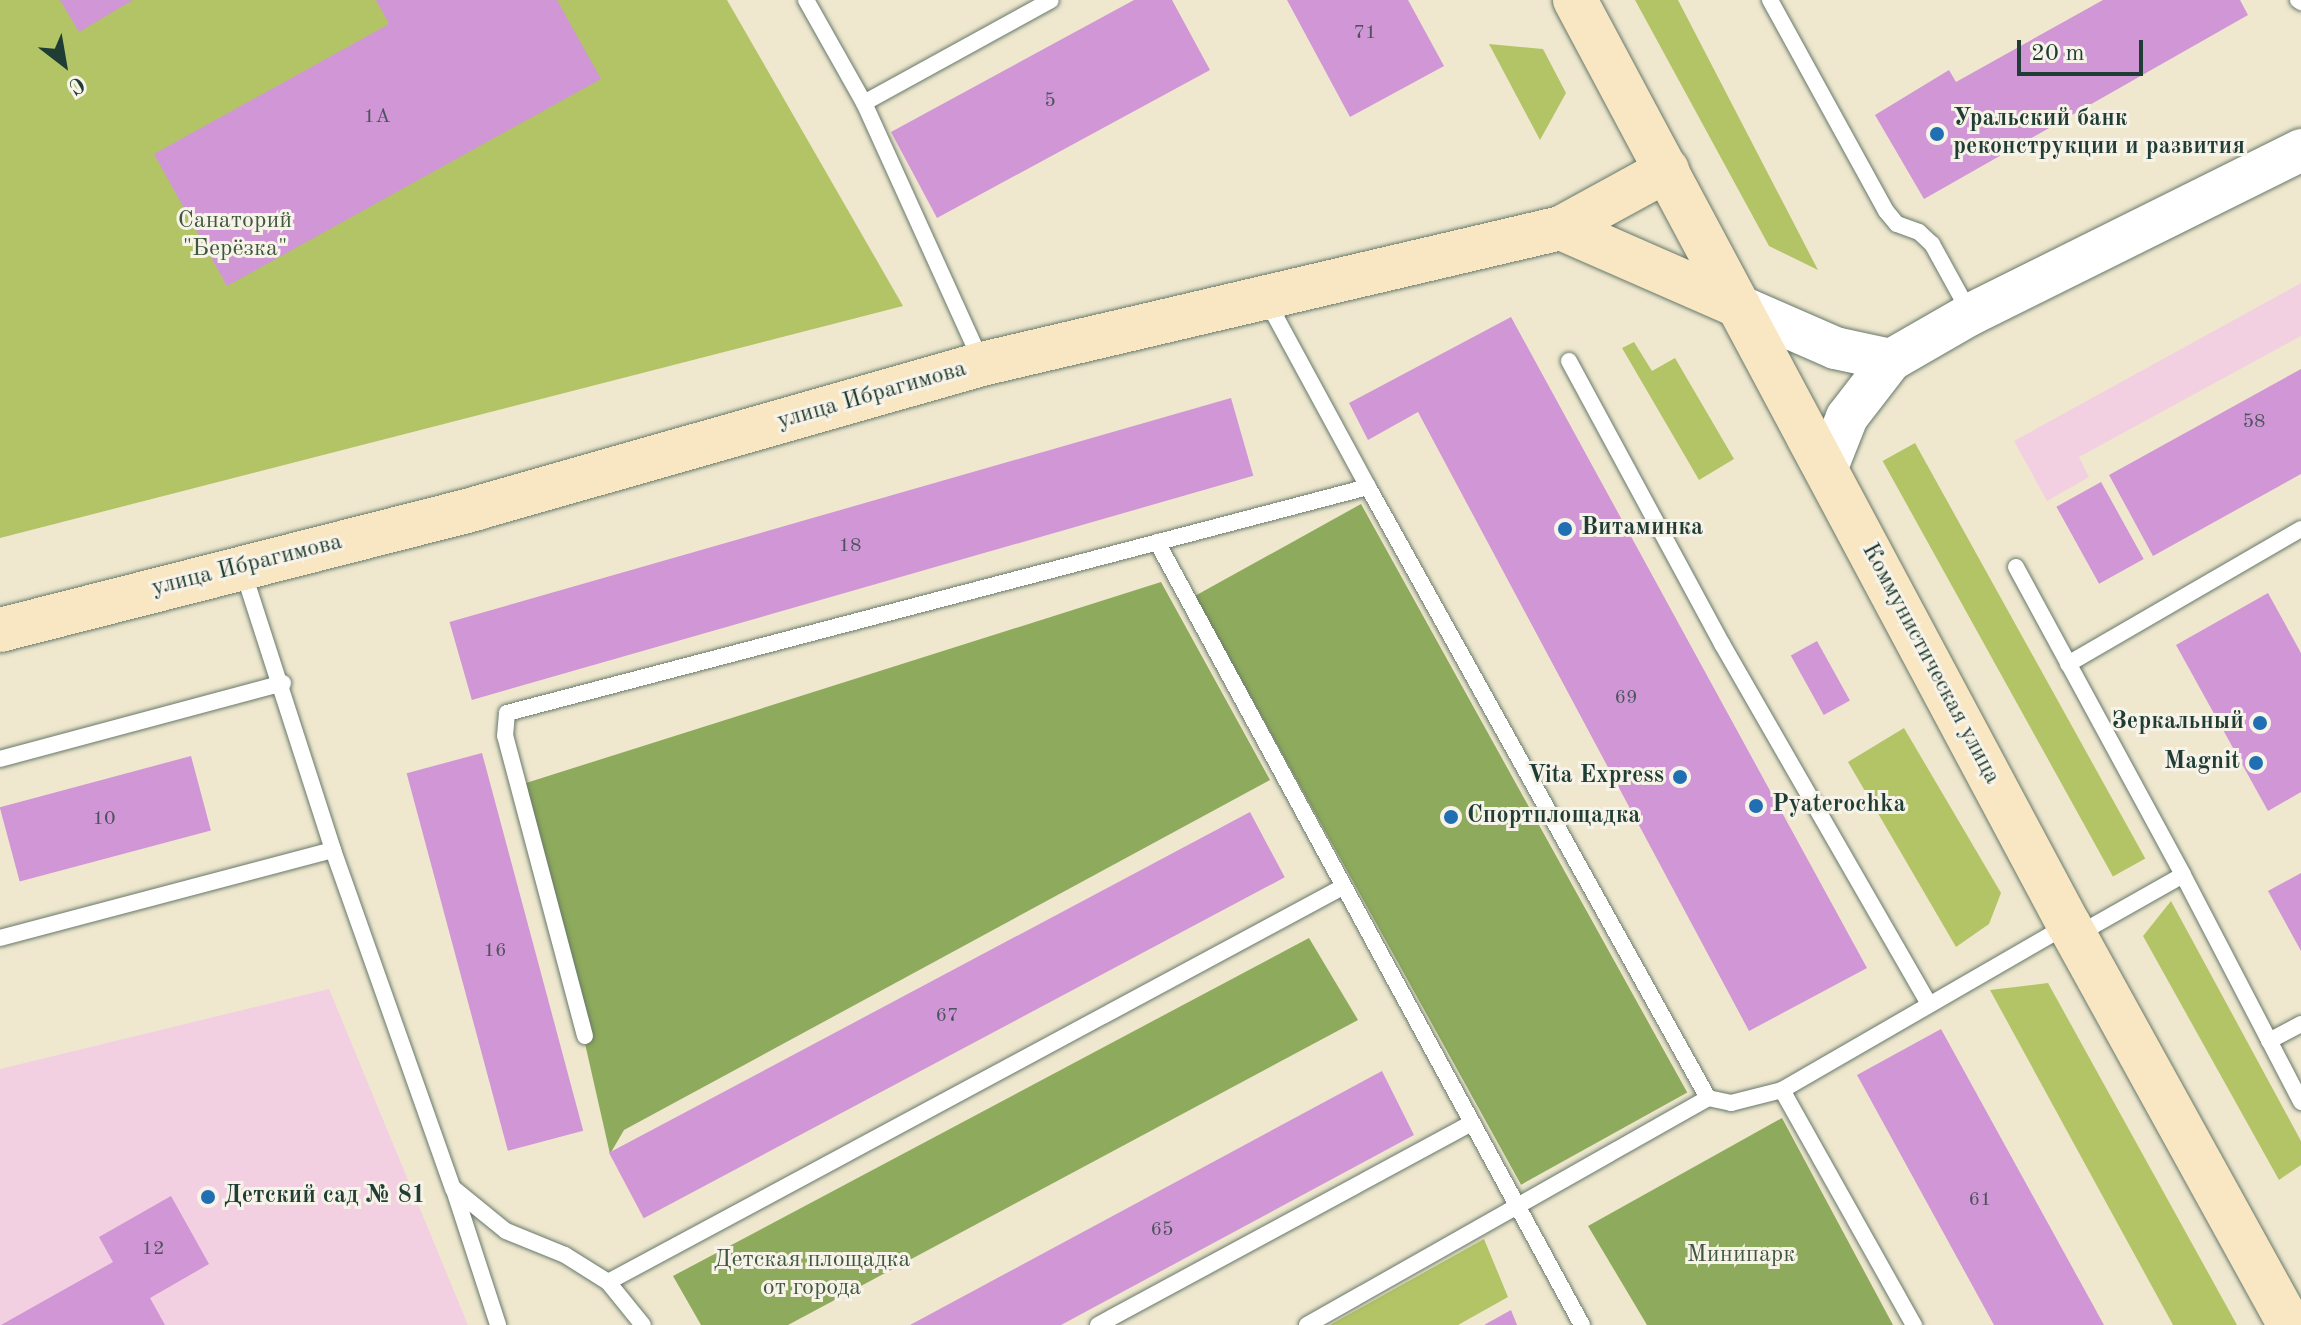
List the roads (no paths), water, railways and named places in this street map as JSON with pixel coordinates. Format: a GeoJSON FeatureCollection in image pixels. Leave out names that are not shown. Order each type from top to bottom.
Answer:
{"type":"FeatureCollection","features":[{"type":"Feature","properties":{"kind":"main road","name":"Коммунистическая улица"},"geometry":{"type":"LineString","coordinates":[[1575,0],[2072,930],[2290,1325]]}},
{"type":"Feature","properties":{"kind":"main road","name":"улица Ибрагимова"},"geometry":{"type":"LineString","coordinates":[[0,630],[477,508],[982,364],[1561,228],[1667,170]]}},
{"type":"Feature","properties":{"kind":"main road"},"geometry":{"type":"LineString","coordinates":[[1561,228],[1739,306]]}},
{"type":"Feature","properties":{"kind":"street"},"geometry":{"type":"LineString","coordinates":[[1826,470],[1847,417],[1891,360],[1971,314],[2301,150]]}},
{"type":"Feature","properties":{"kind":"street"},"geometry":{"type":"LineString","coordinates":[[1739,306],[1835,348],[1891,360]]}},
{"type":"Feature","properties":{"kind":"lane"},"geometry":{"type":"LineString","coordinates":[[806,0],[864,103],[982,364]]}},
{"type":"Feature","properties":{"kind":"lane"},"geometry":{"type":"LineString","coordinates":[[864,103],[1051,0]]}},
{"type":"Feature","properties":{"kind":"lane"},"geometry":{"type":"LineString","coordinates":[[1770,0],[1886,211],[1897,224],[1919,232],[1932,244],[1971,314]]}},
{"type":"Feature","properties":{"kind":"lane"},"geometry":{"type":"LineString","coordinates":[[1265,298],[1708,1098]]}},
{"type":"Feature","properties":{"kind":"lane"},"geometry":{"type":"LineString","coordinates":[[1569,361],[1722,644],[1928,1002]]}},
{"type":"Feature","properties":{"kind":"lane"},"geometry":{"type":"LineString","coordinates":[[585,1036],[505,736],[507,713],[1368,487]]}},
{"type":"Feature","properties":{"kind":"lane"},"geometry":{"type":"LineString","coordinates":[[2068,664],[2301,529]]}},
{"type":"Feature","properties":{"kind":"lane"},"geometry":{"type":"LineString","coordinates":[[1157,542],[1341,888],[1582,1325]]}},
{"type":"Feature","properties":{"kind":"lane"},"geometry":{"type":"LineString","coordinates":[[242,566],[283,683],[333,850],[453,1188],[498,1325]]}},
{"type":"Feature","properties":{"kind":"lane"},"geometry":{"type":"LineString","coordinates":[[2016,567],[2183,875],[2301,1102]]}},
{"type":"Feature","properties":{"kind":"lane"},"geometry":{"type":"LineString","coordinates":[[0,759],[283,683]]}},
{"type":"Feature","properties":{"kind":"lane"},"geometry":{"type":"LineString","coordinates":[[0,938],[333,850]]}},
{"type":"Feature","properties":{"kind":"lane"},"geometry":{"type":"LineString","coordinates":[[1307,1325],[1708,1098],[1731,1103],[1782,1090],[1928,1002],[2183,875]]}},
{"type":"Feature","properties":{"kind":"lane"},"geometry":{"type":"LineString","coordinates":[[608,1282],[1341,888]]}},
{"type":"Feature","properties":{"kind":"lane"},"geometry":{"type":"LineString","coordinates":[[2269,1041],[2301,1024]]}},
{"type":"Feature","properties":{"kind":"lane"},"geometry":{"type":"LineString","coordinates":[[1782,1090],[1914,1325]]}},
{"type":"Feature","properties":{"kind":"lane"},"geometry":{"type":"LineString","coordinates":[[1098,1325],[1472,1123]]}},
{"type":"Feature","properties":{"kind":"lane"},"geometry":{"type":"LineString","coordinates":[[453,1188],[506,1231],[565,1255],[608,1282],[643,1325]]}},
{"type":"Feature","properties":{"kind":"place","name":"Уральский банк реконструкции и развития"},"geometry":{"type":"Point","coordinates":[1937,134]}},
{"type":"Feature","properties":{"kind":"place","name":"Витаминка"},"geometry":{"type":"Point","coordinates":[1565,529]}},
{"type":"Feature","properties":{"kind":"place","name":"Зеркальный"},"geometry":{"type":"Point","coordinates":[2260,723]}},
{"type":"Feature","properties":{"kind":"place","name":"Magnit"},"geometry":{"type":"Point","coordinates":[2256,763]}},
{"type":"Feature","properties":{"kind":"place","name":"Vita Express"},"geometry":{"type":"Point","coordinates":[1680,777]}},
{"type":"Feature","properties":{"kind":"place","name":"Pyaterochka"},"geometry":{"type":"Point","coordinates":[1756,806]}},
{"type":"Feature","properties":{"kind":"place","name":"Спортплощадка"},"geometry":{"type":"Point","coordinates":[1451,817]}},
{"type":"Feature","properties":{"kind":"place","name":"Детский сад № 81"},"geometry":{"type":"Point","coordinates":[208,1197]}},
{"type":"Feature","properties":{"kind":"park label","name":"Санаторий \"Берёзка\""},"geometry":{"type":"Point","coordinates":[235,236]}},
{"type":"Feature","properties":{"kind":"park label","name":"Минипарк"},"geometry":{"type":"Point","coordinates":[1741,1256]}},
{"type":"Feature","properties":{"kind":"park label","name":"Детская площадка от города"},"geometry":{"type":"Point","coordinates":[812,1275]}}]}
